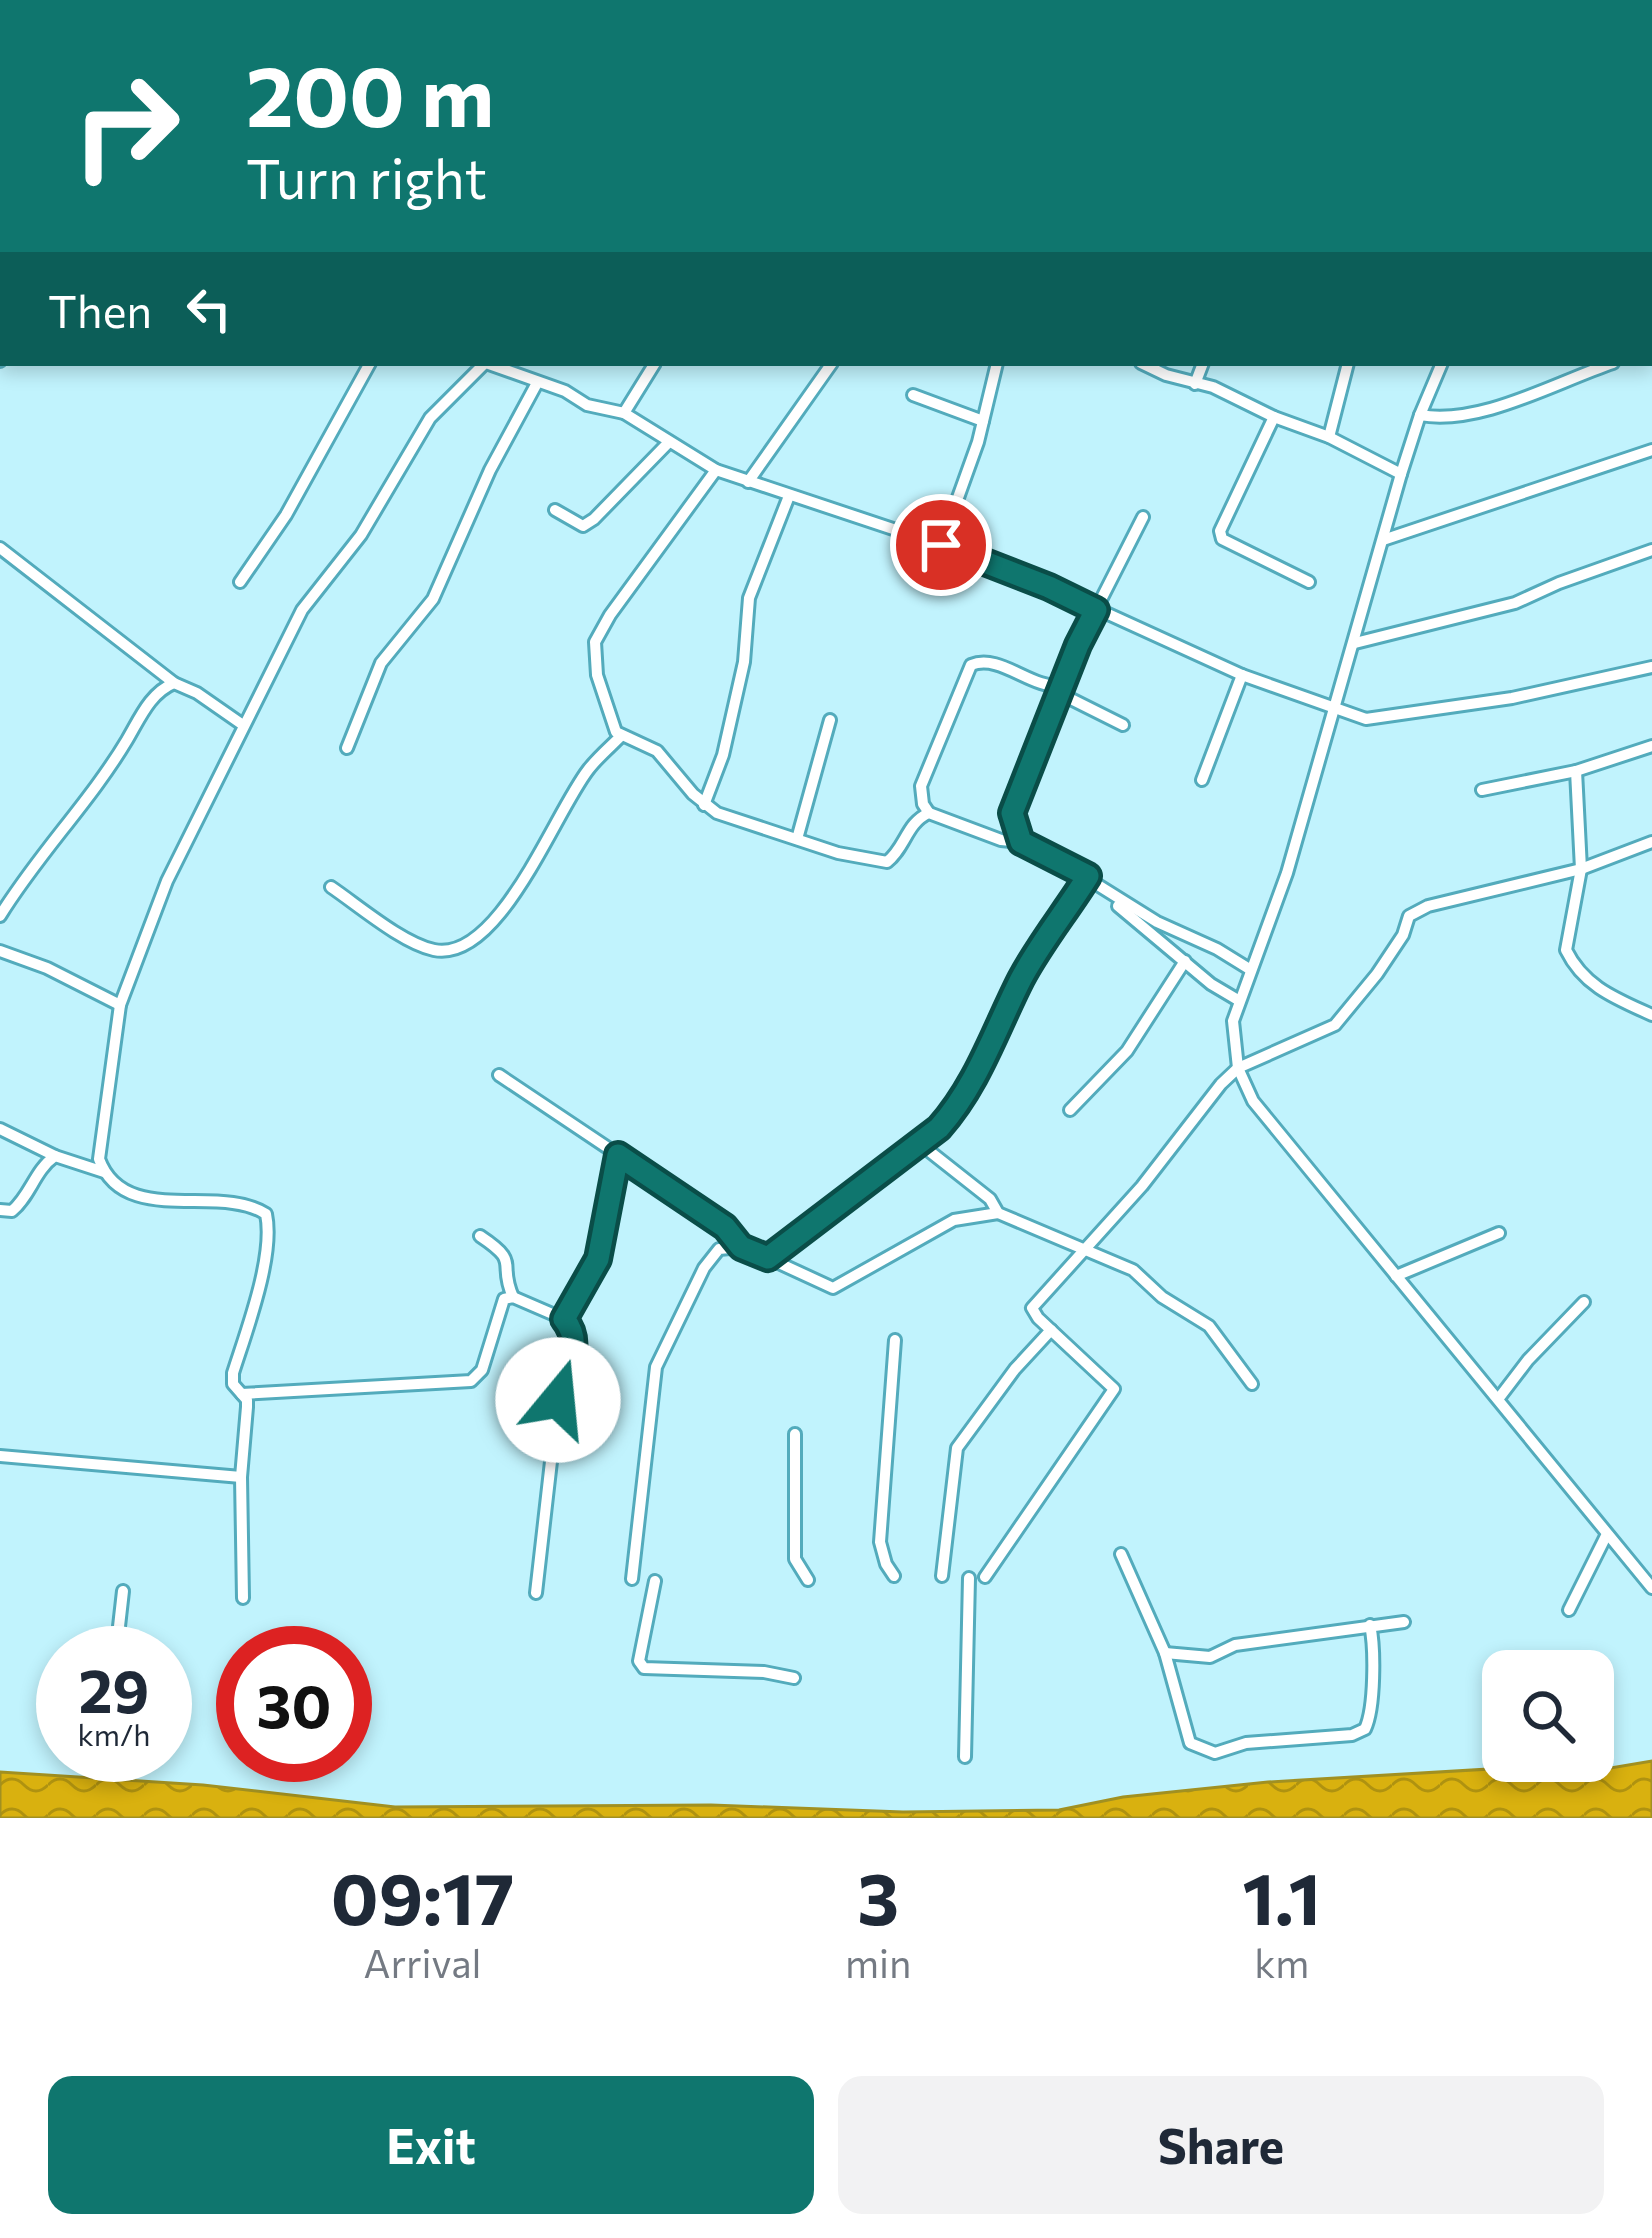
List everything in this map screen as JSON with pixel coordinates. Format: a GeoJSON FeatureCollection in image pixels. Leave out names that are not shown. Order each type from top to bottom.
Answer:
{"type":"FeatureCollection","features":[{"type":"Feature","properties":{"kind":"street"},"geometry":{"type":"LineString","coordinates":[[241,582],[286,514],[368,366]]}},
{"type":"Feature","properties":{"kind":"street"},"geometry":{"type":"LineString","coordinates":[[243,1598],[241,1477],[248,1407],[233,1384],[233,1373],[260,1288],[266,1214],[225,1201],[177,1204],[151,1198],[113,1182],[104,1172],[99,1160],[120,1005],[166,881],[302,610],[361,536],[430,418],[482,366]]}},
{"type":"Feature","properties":{"kind":"street"},"geometry":{"type":"LineString","coordinates":[[493,366],[565,391],[587,405],[624,413],[716,470],[941,545],[1049,587],[1242,675],[1335,711],[1366,719],[1548,691],[1652,667]]}},
{"type":"Feature","properties":{"kind":"street"},"geometry":{"type":"LineString","coordinates":[[624,413],[653,366]]}},
{"type":"Feature","properties":{"kind":"street"},"geometry":{"type":"LineString","coordinates":[[748,482],[830,366]]}},
{"type":"Feature","properties":{"kind":"street"},"geometry":{"type":"LineString","coordinates":[[941,545],[997,366]]}},
{"type":"Feature","properties":{"kind":"street"},"geometry":{"type":"LineString","coordinates":[[1150,366],[1213,387],[1401,474]]}},
{"type":"Feature","properties":{"kind":"street"},"geometry":{"type":"LineString","coordinates":[[1196,383],[1202,366]]}},
{"type":"Feature","properties":{"kind":"street"},"geometry":{"type":"LineString","coordinates":[[1329,437],[1347,366]]}},
{"type":"Feature","properties":{"kind":"street"},"geometry":{"type":"LineString","coordinates":[[1441,366],[1401,474],[1274,915],[1238,1000],[1232,1038],[1238,1068],[1253,1101],[1652,1588]]}},
{"type":"Feature","properties":{"kind":"street"},"geometry":{"type":"LineString","coordinates":[[1420,415],[1444,419],[1475,414],[1605,366]]}},
{"type":"Feature","properties":{"kind":"street"},"geometry":{"type":"LineString","coordinates":[[347,748],[382,663],[433,599],[490,470],[537,383]]}},
{"type":"Feature","properties":{"kind":"street"},"geometry":{"type":"LineString","coordinates":[[913,395],[983,421]]}},
{"type":"Feature","properties":{"kind":"street"},"geometry":{"type":"LineString","coordinates":[[1274,417],[1220,531],[1222,539],[1310,582]]}},
{"type":"Feature","properties":{"kind":"street"},"geometry":{"type":"LineString","coordinates":[[555,510],[583,526],[669,442]]}},
{"type":"Feature","properties":{"kind":"street"},"geometry":{"type":"LineString","coordinates":[[1383,540],[1652,451]]}},
{"type":"Feature","properties":{"kind":"street"},"geometry":{"type":"LineString","coordinates":[[716,470],[595,642],[603,699],[620,737],[657,751],[704,805],[838,853],[887,862],[918,818],[929,812]]}},
{"type":"Feature","properties":{"kind":"street"},"geometry":{"type":"LineString","coordinates":[[704,805],[723,755],[744,662],[748,598],[789,496]]}},
{"type":"Feature","properties":{"kind":"street"},"geometry":{"type":"LineString","coordinates":[[1021,842],[1012,813],[1060,689],[1143,517]]}},
{"type":"Feature","properties":{"kind":"street"},"geometry":{"type":"LineString","coordinates":[[0,548],[174,682],[243,725]]}},
{"type":"Feature","properties":{"kind":"street"},"geometry":{"type":"LineString","coordinates":[[1355,644],[1515,603],[1652,550]]}},
{"type":"Feature","properties":{"kind":"street"},"geometry":{"type":"LineString","coordinates":[[1123,725],[1060,689],[987,662],[971,665],[921,786],[922,804],[929,812],[1001,840],[1021,842],[1157,922],[1251,970]]}},
{"type":"Feature","properties":{"kind":"street"},"geometry":{"type":"LineString","coordinates":[[1202,780],[1242,675]]}},
{"type":"Feature","properties":{"kind":"street"},"geometry":{"type":"LineString","coordinates":[[0,916],[102,783],[147,706],[161,688],[174,682]]}},
{"type":"Feature","properties":{"kind":"street"},"geometry":{"type":"LineString","coordinates":[[797,839],[830,720]]}},
{"type":"Feature","properties":{"kind":"street"},"geometry":{"type":"LineString","coordinates":[[331,887],[429,949],[464,949],[478,939],[532,871],[545,836],[589,768],[620,737]]}},
{"type":"Feature","properties":{"kind":"street"},"geometry":{"type":"LineString","coordinates":[[1482,790],[1576,771],[1652,746]]}},
{"type":"Feature","properties":{"kind":"street"},"geometry":{"type":"LineString","coordinates":[[1576,771],[1581,869],[1566,950],[1601,992],[1652,1015]]}},
{"type":"Feature","properties":{"kind":"street"},"geometry":{"type":"LineString","coordinates":[[985,1576],[1114,1389],[1032,1308],[1178,1144],[1203,1102],[1238,1068],[1335,1025],[1377,974],[1409,916],[1428,906],[1581,869],[1652,842]]}},
{"type":"Feature","properties":{"kind":"street"},"geometry":{"type":"LineString","coordinates":[[1086,879],[1211,984],[1238,1000]]}},
{"type":"Feature","properties":{"kind":"street"},"geometry":{"type":"LineString","coordinates":[[768,1258],[920,1143],[959,1106],[1023,975],[1054,921],[1086,879]]}},
{"type":"Feature","properties":{"kind":"street"},"geometry":{"type":"LineString","coordinates":[[0,951],[47,968],[120,1005]]}},
{"type":"Feature","properties":{"kind":"street"},"geometry":{"type":"LineString","coordinates":[[1070,1110],[1127,1051],[1185,961]]}},
{"type":"Feature","properties":{"kind":"street"},"geometry":{"type":"LineString","coordinates":[[499,1075],[725,1227],[741,1247]]}},
{"type":"Feature","properties":{"kind":"street"},"geometry":{"type":"LineString","coordinates":[[0,1129],[104,1172]]}},
{"type":"Feature","properties":{"kind":"street"},"geometry":{"type":"LineString","coordinates":[[920,1143],[990,1199],[998,1213]]}},
{"type":"Feature","properties":{"kind":"street"},"geometry":{"type":"LineString","coordinates":[[564,1319],[598,1259],[618,1155]]}},
{"type":"Feature","properties":{"kind":"street"},"geometry":{"type":"LineString","coordinates":[[0,1210],[12,1211],[23,1202],[37,1172],[56,1156]]}},
{"type":"Feature","properties":{"kind":"street"},"geometry":{"type":"LineString","coordinates":[[632,1579],[656,1367],[704,1268],[719,1249],[741,1247],[833,1288],[954,1220],[998,1213],[1132,1270],[1162,1297],[1209,1326],[1252,1384]]}},
{"type":"Feature","properties":{"kind":"street"},"geometry":{"type":"LineString","coordinates":[[1396,1276],[1498,1233]]}},
{"type":"Feature","properties":{"kind":"street"},"geometry":{"type":"LineString","coordinates":[[480,1236],[505,1252],[507,1284],[513,1297]]}},
{"type":"Feature","properties":{"kind":"street"},"geometry":{"type":"LineString","coordinates":[[242,1394],[476,1379],[504,1298],[513,1297],[564,1319],[575,1335],[575,1347],[558,1400],[536,1593]]}},
{"type":"Feature","properties":{"kind":"street"},"geometry":{"type":"LineString","coordinates":[[1499,1398],[1528,1360],[1584,1303]]}},
{"type":"Feature","properties":{"kind":"street"},"geometry":{"type":"LineString","coordinates":[[942,1576],[957,1448],[1015,1369],[1051,1330]]}},
{"type":"Feature","properties":{"kind":"street"},"geometry":{"type":"LineString","coordinates":[[894,1576],[880,1542],[895,1340]]}},
{"type":"Feature","properties":{"kind":"street"},"geometry":{"type":"LineString","coordinates":[[796,1434],[795,1559],[808,1580]]}},
{"type":"Feature","properties":{"kind":"street"},"geometry":{"type":"LineString","coordinates":[[0,1456],[241,1477]]}},
{"type":"Feature","properties":{"kind":"street"},"geometry":{"type":"LineString","coordinates":[[1569,1610],[1606,1536]]}},
{"type":"Feature","properties":{"kind":"street"},"geometry":{"type":"LineString","coordinates":[[1121,1554],[1165,1653],[1190,1743],[1200,1749],[1215,1753],[1246,1743],[1352,1735],[1365,1729],[1372,1716],[1370,1625]]}},
{"type":"Feature","properties":{"kind":"street"},"geometry":{"type":"LineString","coordinates":[[964,1756],[969,1578]]}},
{"type":"Feature","properties":{"kind":"street"},"geometry":{"type":"LineString","coordinates":[[655,1581],[641,1643],[639,1661],[644,1668],[764,1672],[794,1678]]}},
{"type":"Feature","properties":{"kind":"street"},"geometry":{"type":"LineString","coordinates":[[119,1626],[123,1591]]}},
{"type":"Feature","properties":{"kind":"street"},"geometry":{"type":"LineString","coordinates":[[1165,1653],[1210,1657],[1234,1645],[1404,1622]]}},
{"type":"Feature","properties":{"kind":"water"},"geometry":{"type":"Polygon","coordinates":[[[1652,1761],[1652,1818],[0,1818],[0,1772],[36,1774],[36,1782],[203,1785],[395,1807],[711,1805],[903,1812],[1059,1810],[1123,1797],[1268,1782],[1482,1769],[1482,1782],[1614,1782],[1614,1767],[1652,1761]]]}},
{"type":"Feature","properties":{"kind":"route"},"geometry":{"type":"LineString","coordinates":[[558,1400],[575,1347],[575,1335],[564,1319],[598,1259],[618,1155],[725,1227],[741,1247],[768,1258],[939,1128],[959,1106],[1023,975],[1054,921],[1088,876],[1021,842],[1012,813],[1096,610],[941,545]]}}]}
